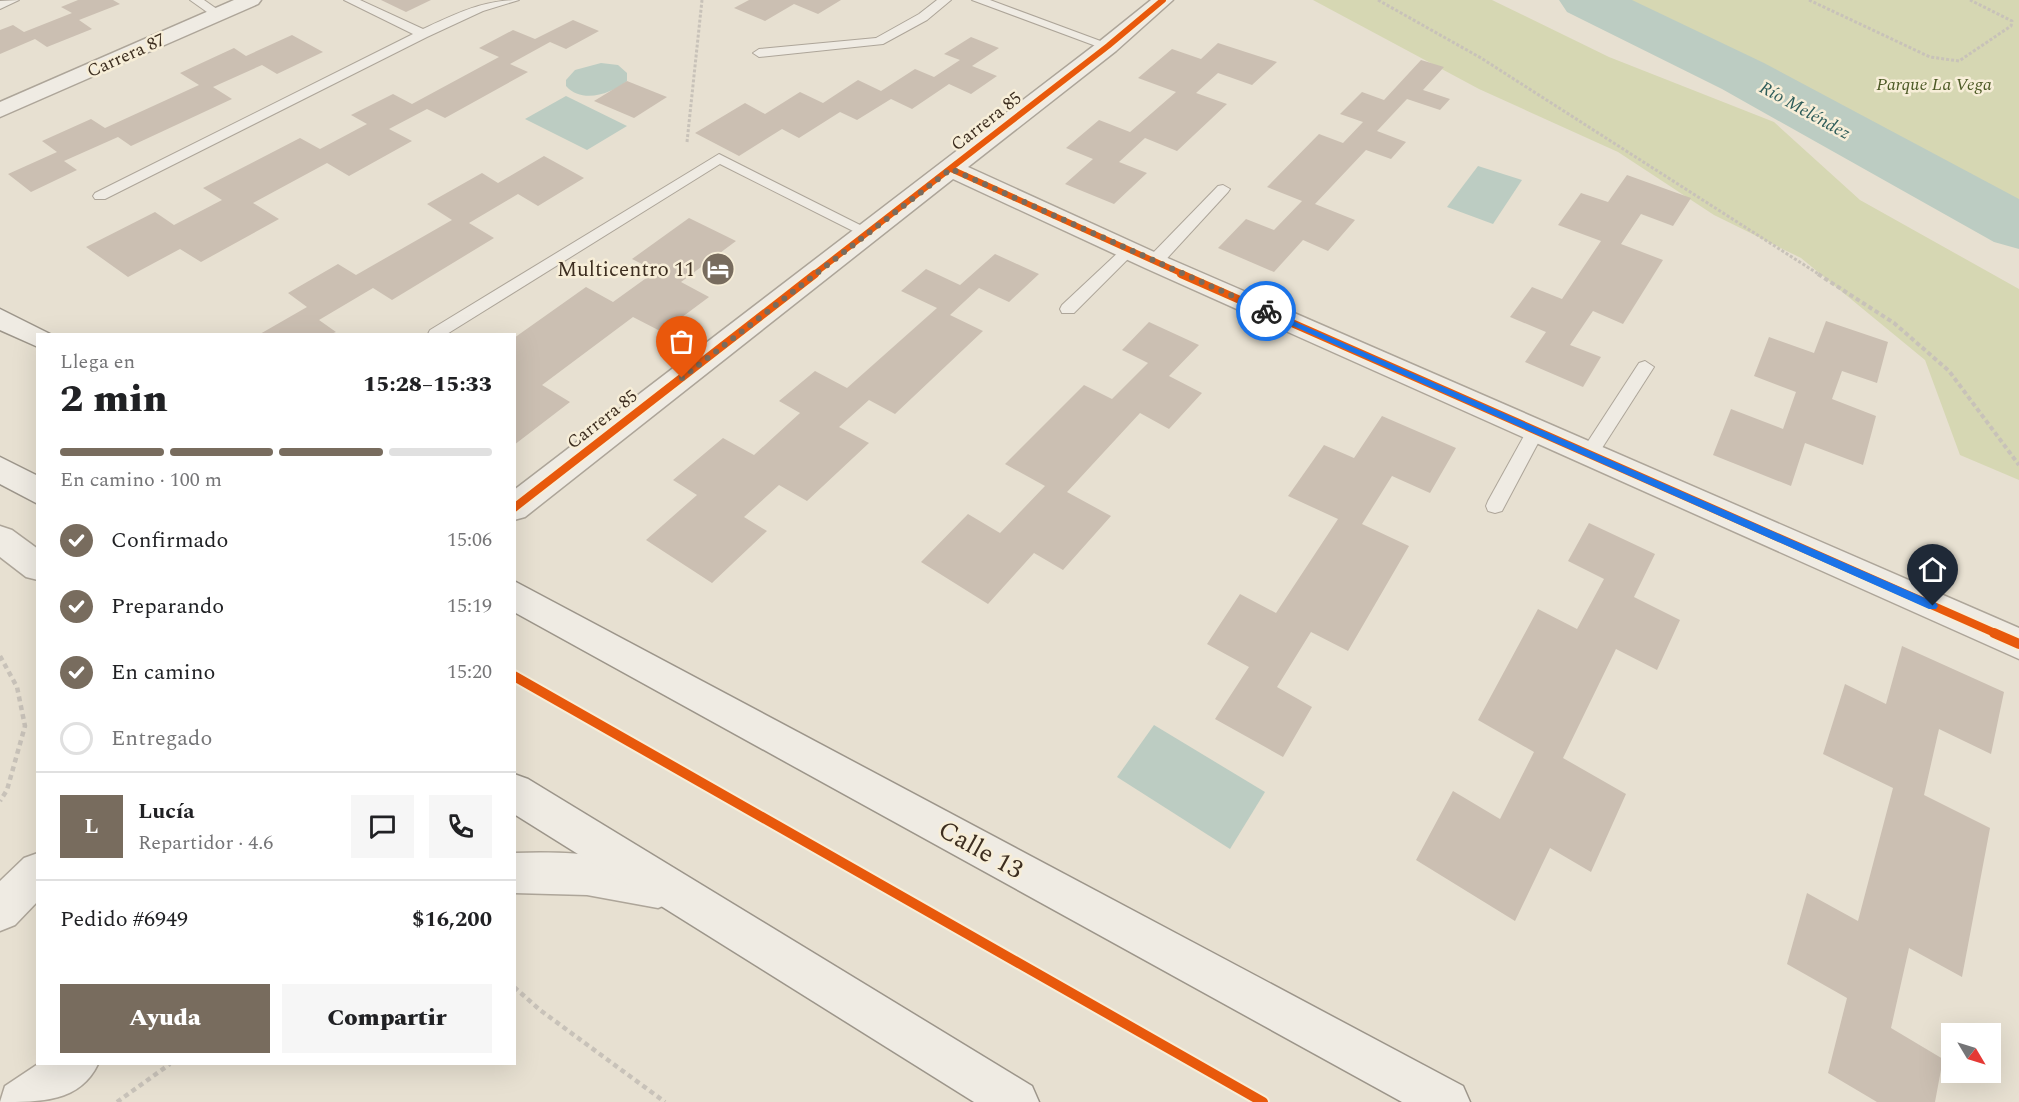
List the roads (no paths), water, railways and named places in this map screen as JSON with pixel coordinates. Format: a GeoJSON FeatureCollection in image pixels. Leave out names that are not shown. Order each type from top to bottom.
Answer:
{"type":"FeatureCollection","features":[{"type":"Feature","properties":{"kind":"street","name":"Carrera 87"},"geometry":{"type":"LineString","coordinates":[[0,110],[251,0]]}},
{"type":"Feature","properties":{"kind":"street","name":"Carrera 85"},"geometry":{"type":"LineString","coordinates":[[516,506],[951,169],[1163,0]]}},
{"type":"Feature","properties":{"kind":"street"},"geometry":{"type":"LineString","coordinates":[[951,169],[1142,256],[2019,644]]}},
{"type":"Feature","properties":{"kind":"street"},"geometry":{"type":"LineString","coordinates":[[0,318],[36,337]]}},
{"type":"Feature","properties":{"kind":"street"},"geometry":{"type":"LineString","coordinates":[[0,469],[36,491]]}},
{"type":"Feature","properties":{"kind":"street"},"geometry":{"type":"LineString","coordinates":[[0,539],[36,566]]}},
{"type":"Feature","properties":{"kind":"street","name":"Calle 13"},"geometry":{"type":"LineString","coordinates":[[516,596],[1448,1102]]}},
{"type":"Feature","properties":{"kind":"street"},"geometry":{"type":"LineString","coordinates":[[516,793],[1016,1102]]}},
{"type":"Feature","properties":{"kind":"street"},"geometry":{"type":"LineString","coordinates":[[516,873],[553,871],[614,877],[672,891]]}},
{"type":"Feature","properties":{"kind":"street"},"geometry":{"type":"LineString","coordinates":[[0,910],[36,874]]}},
{"type":"Feature","properties":{"kind":"street"},"geometry":{"type":"LineString","coordinates":[[21,1102],[75,1065]]}},
{"type":"Feature","properties":{"kind":"lane"},"geometry":{"type":"LineString","coordinates":[[0,5],[13,0]]}},
{"type":"Feature","properties":{"kind":"lane"},"geometry":{"type":"LineString","coordinates":[[196,0],[218,14]]}},
{"type":"Feature","properties":{"kind":"lane"},"geometry":{"type":"LineString","coordinates":[[350,0],[423,34]]}},
{"type":"Feature","properties":{"kind":"lane"},"geometry":{"type":"LineString","coordinates":[[100,196],[423,34],[479,8],[513,0]]}},
{"type":"Feature","properties":{"kind":"lane"},"geometry":{"type":"LineString","coordinates":[[759,53],[879,41],[923,17],[945,0]]}},
{"type":"Feature","properties":{"kind":"lane"},"geometry":{"type":"LineString","coordinates":[[978,0],[1108,46]]}},
{"type":"Feature","properties":{"kind":"lane"},"geometry":{"type":"LineString","coordinates":[[438,333],[719,158],[868,233]]}},
{"type":"Feature","properties":{"kind":"lane"},"geometry":{"type":"LineString","coordinates":[[1068,309],[1142,256],[1223,189]]}},
{"type":"Feature","properties":{"kind":"lane"},"geometry":{"type":"LineString","coordinates":[[1589,454],[1645,367]]}},
{"type":"Feature","properties":{"kind":"lane"},"geometry":{"type":"LineString","coordinates":[[1495,506],[1536,430]]}},
{"type":"Feature","properties":{"kind":"waterway","name":"Río Meléndez"},"geometry":{"type":"LineString","coordinates":[[1587,0],[1743,76],[2019,227]]}},
{"type":"Feature","properties":{"kind":"place","name":"Multicentro 11"},"geometry":{"type":"Point","coordinates":[718,269]}},
{"type":"Feature","properties":{"kind":"park label","name":"Parque La Vega"},"geometry":{"type":"Point","coordinates":[1934,84]}}]}
